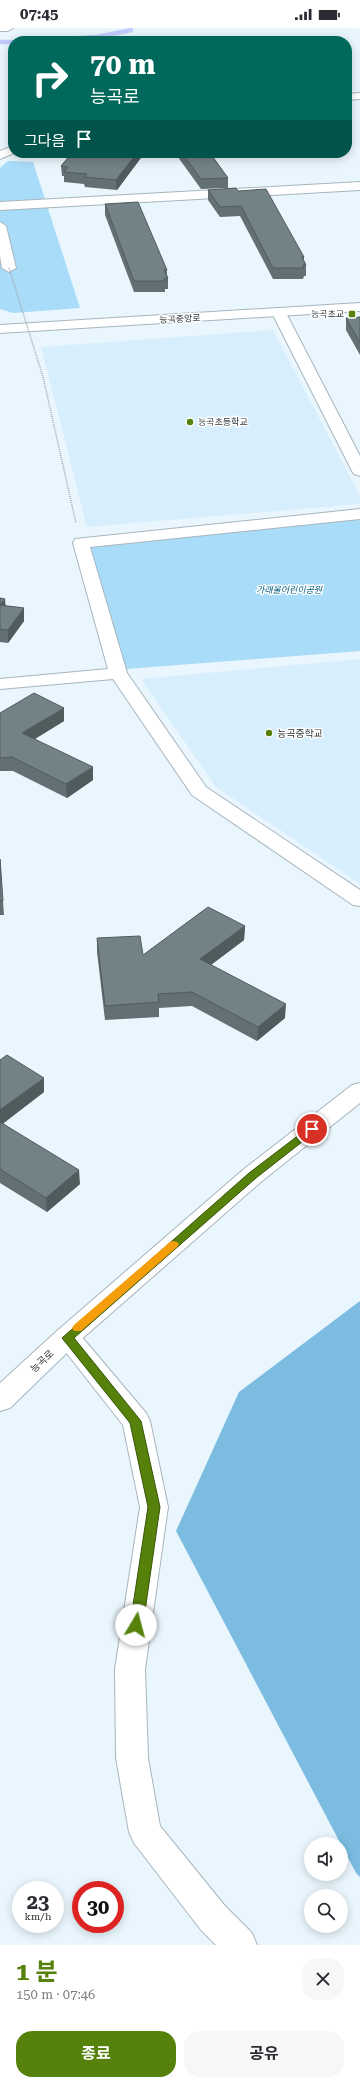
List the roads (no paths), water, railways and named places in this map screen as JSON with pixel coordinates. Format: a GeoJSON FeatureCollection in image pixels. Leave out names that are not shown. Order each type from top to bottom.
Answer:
{"type":"FeatureCollection","features":[{"type":"Feature","properties":{"kind":"street"},"geometry":{"type":"LineString","coordinates":[[0,28],[8,28]]}},
{"type":"Feature","properties":{"kind":"street"},"geometry":{"type":"LineString","coordinates":[[0,206],[360,186]]}},
{"type":"Feature","properties":{"kind":"street"},"geometry":{"type":"LineString","coordinates":[[0,226],[9,268]]}},
{"type":"Feature","properties":{"kind":"street","name":"능곡중앙로"},"geometry":{"type":"LineString","coordinates":[[0,329],[360,307]]}},
{"type":"Feature","properties":{"kind":"street"},"geometry":{"type":"LineString","coordinates":[[279,313],[360,471]]}},
{"type":"Feature","properties":{"kind":"street"},"geometry":{"type":"LineString","coordinates":[[360,514],[81,543],[118,673],[199,791],[360,900]]}},
{"type":"Feature","properties":{"kind":"street"},"geometry":{"type":"LineString","coordinates":[[0,684],[118,673]]}},
{"type":"Feature","properties":{"kind":"street","name":"능곡로"},"geometry":{"type":"LineString","coordinates":[[0,1400],[67,1338],[253,1175],[360,1092]]}},
{"type":"Feature","properties":{"kind":"street"},"geometry":{"type":"LineString","coordinates":[[67,1338],[136,1421],[154,1507],[130,1670],[132,1758],[145,1832],[213,1918],[240,1945]]}},
{"type":"Feature","properties":{"kind":"waterway"},"geometry":{"type":"LineString","coordinates":[[102,36],[131,30]]}},
{"type":"Feature","properties":{"kind":"waterway"},"geometry":{"type":"LineString","coordinates":[[0,42],[8,42]]}},
{"type":"Feature","properties":{"kind":"place","name":"능곡초교"},"geometry":{"type":"Point","coordinates":[352,314]}},
{"type":"Feature","properties":{"kind":"place","name":"능곡초등학교"},"geometry":{"type":"Point","coordinates":[190,422]}},
{"type":"Feature","properties":{"kind":"place","name":"능곡중학교"},"geometry":{"type":"Point","coordinates":[269,733]}},
{"type":"Feature","properties":{"kind":"park label","name":"가래울어린이공원"},"geometry":{"type":"Point","coordinates":[289,590]}}]}
